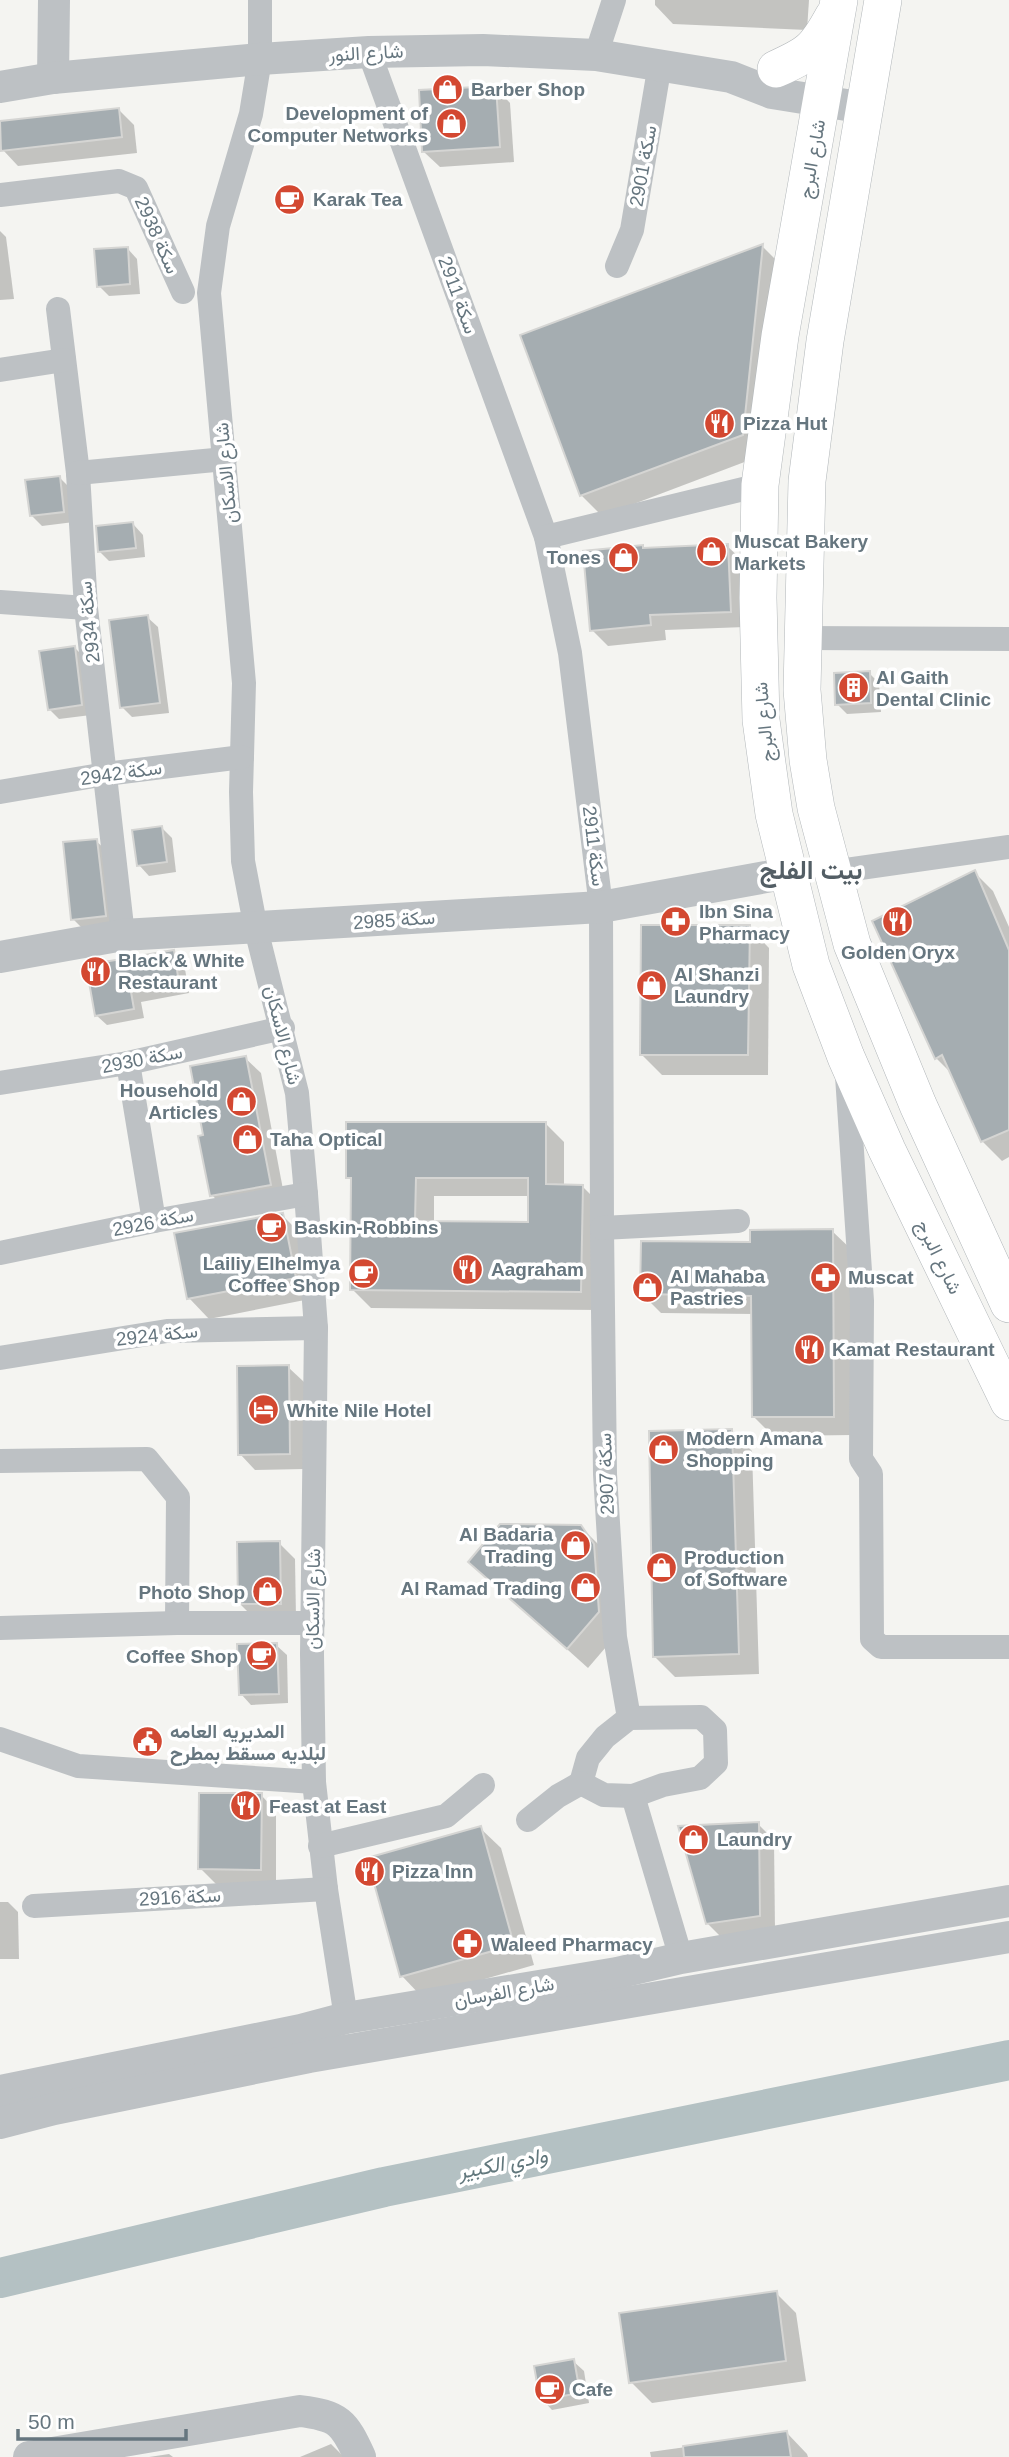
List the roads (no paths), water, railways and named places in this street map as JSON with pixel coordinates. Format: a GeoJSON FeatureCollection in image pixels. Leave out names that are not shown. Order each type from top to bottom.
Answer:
{"type":"FeatureCollection","features":[{"type":"Feature","properties":{"kind":"main road"},"geometry":{"type":"LineString","coordinates":[[883,0],[825,341],[807,481],[802,691],[808,760],[816,808],[852,944],[918,1105],[1009,1304]]}},
{"type":"Feature","properties":{"kind":"main road"},"geometry":{"type":"LineString","coordinates":[[776,69],[806,55],[814,48],[838,5]]}},
{"type":"Feature","properties":{"kind":"main road","name":"شارع البرج"},"geometry":{"type":"LineString","coordinates":[[838,5],[780,336],[760,485],[758,598],[761,720],[774,814],[811,965],[846,1057],[887,1150],[1009,1402]]}},
{"type":"Feature","properties":{"kind":"street"},"geometry":{"type":"LineString","coordinates":[[53,78],[54,0]]}},
{"type":"Feature","properties":{"kind":"street","name":"شارع الاسكان"},"geometry":{"type":"LineString","coordinates":[[260,0],[260,59],[251,114],[218,226],[209,293],[244,683],[243,861],[256,929],[283,1028],[297,1093],[306,1194],[316,1328],[314,1782],[320,1846],[346,2018]]}},
{"type":"Feature","properties":{"kind":"street"},"geometry":{"type":"LineString","coordinates":[[596,55],[614,0]]}},
{"type":"Feature","properties":{"kind":"street","name":"شارع النور"},"geometry":{"type":"LineString","coordinates":[[0,87],[53,78],[260,59],[369,52],[483,50],[596,55],[660,64],[731,77],[772,93],[824,89]]}},
{"type":"Feature","properties":{"kind":"street","name":"سكة 2911"},"geometry":{"type":"LineString","coordinates":[[369,52],[546,537],[570,653],[601,907]]}},
{"type":"Feature","properties":{"kind":"street","name":"سكة 2901"},"geometry":{"type":"LineString","coordinates":[[617,266],[632,230],[660,64]]}},
{"type":"Feature","properties":{"kind":"street","name":"شارع النور"},"geometry":{"type":"LineString","coordinates":[[731,77],[776,69],[824,89],[867,96]]}},
{"type":"Feature","properties":{"kind":"street","name":"سكة 2938"},"geometry":{"type":"LineString","coordinates":[[0,195],[119,181],[136,188],[183,292]]}},
{"type":"Feature","properties":{"kind":"street","name":"سكة 2934"},"geometry":{"type":"LineString","coordinates":[[58,309],[78,473],[86,608],[123,935]]}},
{"type":"Feature","properties":{"kind":"street"},"geometry":{"type":"LineString","coordinates":[[0,370],[64,360]]}},
{"type":"Feature","properties":{"kind":"street"},"geometry":{"type":"LineString","coordinates":[[78,473],[225,459]]}},
{"type":"Feature","properties":{"kind":"street"},"geometry":{"type":"LineString","coordinates":[[546,537],[760,485]]}},
{"type":"Feature","properties":{"kind":"street"},"geometry":{"type":"LineString","coordinates":[[0,602],[86,608]]}},
{"type":"Feature","properties":{"kind":"street"},"geometry":{"type":"LineString","coordinates":[[802,638],[1009,639]]}},
{"type":"Feature","properties":{"kind":"street","name":"سكة 2942"},"geometry":{"type":"LineString","coordinates":[[0,792],[242,757]]}},
{"type":"Feature","properties":{"kind":"street"},"geometry":{"type":"LineString","coordinates":[[832,872],[1009,847]]}},
{"type":"Feature","properties":{"kind":"street","name":"سكة 2985"},"geometry":{"type":"LineString","coordinates":[[0,957],[123,935],[601,907],[788,873]]}},
{"type":"Feature","properties":{"kind":"street","name":"سكة 2907"},"geometry":{"type":"LineString","coordinates":[[601,907],[605,1474],[615,1637],[629,1718]]}},
{"type":"Feature","properties":{"kind":"street","name":"سكة 2930"},"geometry":{"type":"LineString","coordinates":[[0,1083],[128,1063],[283,1028]]}},
{"type":"Feature","properties":{"kind":"street"},"geometry":{"type":"LineString","coordinates":[[846,1057],[862,1301],[861,1459],[871,1474],[872,1639],[881,1647],[1009,1647]]}},
{"type":"Feature","properties":{"kind":"street"},"geometry":{"type":"LineString","coordinates":[[128,1063],[154,1221]]}},
{"type":"Feature","properties":{"kind":"street","name":"سكة 2926"},"geometry":{"type":"LineString","coordinates":[[0,1253],[154,1221],[306,1194]]}},
{"type":"Feature","properties":{"kind":"street"},"geometry":{"type":"LineString","coordinates":[[602,1228],[738,1221]]}},
{"type":"Feature","properties":{"kind":"street","name":"سكة 2924"},"geometry":{"type":"LineString","coordinates":[[0,1358],[167,1331],[316,1328]]}},
{"type":"Feature","properties":{"kind":"street"},"geometry":{"type":"LineString","coordinates":[[0,1461],[146,1459],[178,1496],[177,1623]]}},
{"type":"Feature","properties":{"kind":"street"},"geometry":{"type":"LineString","coordinates":[[0,1628],[177,1623],[313,1623]]}},
{"type":"Feature","properties":{"kind":"street"},"geometry":{"type":"LineString","coordinates":[[528,1820],[558,1796],[581,1783],[588,1758],[605,1737],[629,1718],[701,1717],[715,1730],[716,1763],[699,1778],[663,1785],[633,1796],[604,1795],[581,1783]]}},
{"type":"Feature","properties":{"kind":"street"},"geometry":{"type":"LineString","coordinates":[[0,1739],[78,1766],[314,1782]]}},
{"type":"Feature","properties":{"kind":"street"},"geometry":{"type":"LineString","coordinates":[[320,1846],[446,1816],[483,1785]]}},
{"type":"Feature","properties":{"kind":"street"},"geometry":{"type":"LineString","coordinates":[[633,1796],[681,1958]]}},
{"type":"Feature","properties":{"kind":"street","name":"سكة 2916"},"geometry":{"type":"LineString","coordinates":[[34,1906],[326,1889]]}},
{"type":"Feature","properties":{"kind":"street","name":"شارع الفرسان"},"geometry":{"type":"LineString","coordinates":[[0,2091],[301,2030],[346,2018],[617,1973],[681,1958],[1009,1901]]}},
{"type":"Feature","properties":{"kind":"street","name":"شارع الفرسان"},"geometry":{"type":"LineString","coordinates":[[0,2123],[54,2109],[322,2055],[1009,1937]]}},
{"type":"Feature","properties":{"kind":"street"},"geometry":{"type":"LineString","coordinates":[[29,2457],[300,2411],[320,2413],[341,2422],[356,2448]]}},
{"type":"Feature","properties":{"kind":"waterway","name":"وادي الكبير"},"geometry":{"type":"LineString","coordinates":[[0,2278],[384,2187],[1009,2060]]}},
{"type":"Feature","properties":{"kind":"place","name":"Barber Shop"},"geometry":{"type":"Point","coordinates":[448,89]}},
{"type":"Feature","properties":{"kind":"place","name":"Development of Computer Networks"},"geometry":{"type":"Point","coordinates":[451,124]}},
{"type":"Feature","properties":{"kind":"place","name":"Karak Tea"},"geometry":{"type":"Point","coordinates":[290,199]}},
{"type":"Feature","properties":{"kind":"place","name":"Pizza Hut"},"geometry":{"type":"Point","coordinates":[720,423]}},
{"type":"Feature","properties":{"kind":"place","name":"Muscat Bakery Markets"},"geometry":{"type":"Point","coordinates":[711,552]}},
{"type":"Feature","properties":{"kind":"place","name":"Tones"},"geometry":{"type":"Point","coordinates":[624,557]}},
{"type":"Feature","properties":{"kind":"place","name":"Al Gaith Dental Clinic"},"geometry":{"type":"Point","coordinates":[853,688]}},
{"type":"Feature","properties":{"kind":"place","name":"Golden Oryx"},"geometry":{"type":"Point","coordinates":[898,921]}},
{"type":"Feature","properties":{"kind":"place","name":"Ibn Sina Pharmacy"},"geometry":{"type":"Point","coordinates":[676,922]}},
{"type":"Feature","properties":{"kind":"place","name":"Black & White Restaurant"},"geometry":{"type":"Point","coordinates":[95,971]}},
{"type":"Feature","properties":{"kind":"place","name":"Al Shanzi Laundry"},"geometry":{"type":"Point","coordinates":[651,985]}},
{"type":"Feature","properties":{"kind":"place","name":"Household Articles"},"geometry":{"type":"Point","coordinates":[241,1101]}},
{"type":"Feature","properties":{"kind":"place","name":"Taha Optical"},"geometry":{"type":"Point","coordinates":[247,1139]}},
{"type":"Feature","properties":{"kind":"place","name":"Baskin-Robbins"},"geometry":{"type":"Point","coordinates":[271,1227]}},
{"type":"Feature","properties":{"kind":"place","name":"Aagraham"},"geometry":{"type":"Point","coordinates":[468,1269]}},
{"type":"Feature","properties":{"kind":"place","name":"Lailiy Elhelmya Coffee Shop"},"geometry":{"type":"Point","coordinates":[363,1274]}},
{"type":"Feature","properties":{"kind":"place","name":"Muscat"},"geometry":{"type":"Point","coordinates":[825,1277]}},
{"type":"Feature","properties":{"kind":"place","name":"Al Mahaba Pastries"},"geometry":{"type":"Point","coordinates":[647,1287]}},
{"type":"Feature","properties":{"kind":"place","name":"Kamat Restaurant"},"geometry":{"type":"Point","coordinates":[809,1349]}},
{"type":"Feature","properties":{"kind":"place","name":"White Nile Hotel"},"geometry":{"type":"Point","coordinates":[264,1410]}},
{"type":"Feature","properties":{"kind":"place","name":"Modern Amana Shopping"},"geometry":{"type":"Point","coordinates":[663,1449]}},
{"type":"Feature","properties":{"kind":"place","name":"Al Badaria Trading"},"geometry":{"type":"Point","coordinates":[576,1545]}},
{"type":"Feature","properties":{"kind":"place","name":"Production of Software"},"geometry":{"type":"Point","coordinates":[661,1568]}},
{"type":"Feature","properties":{"kind":"place","name":"Al Ramad Trading"},"geometry":{"type":"Point","coordinates":[585,1588]}},
{"type":"Feature","properties":{"kind":"place","name":"Photo Shop"},"geometry":{"type":"Point","coordinates":[268,1592]}},
{"type":"Feature","properties":{"kind":"place","name":"Coffee Shop"},"geometry":{"type":"Point","coordinates":[261,1656]}},
{"type":"Feature","properties":{"kind":"place","name":"المديريه العامه لبلديه مسقط بمطرح"},"geometry":{"type":"Point","coordinates":[147,1742]}},
{"type":"Feature","properties":{"kind":"place","name":"Feast at East"},"geometry":{"type":"Point","coordinates":[246,1806]}},
{"type":"Feature","properties":{"kind":"place","name":"Laundry"},"geometry":{"type":"Point","coordinates":[694,1839]}},
{"type":"Feature","properties":{"kind":"place","name":"Pizza Inn"},"geometry":{"type":"Point","coordinates":[369,1871]}},
{"type":"Feature","properties":{"kind":"place","name":"Waleed Pharmacy"},"geometry":{"type":"Point","coordinates":[468,1944]}},
{"type":"Feature","properties":{"kind":"place","name":"Cafe"},"geometry":{"type":"Point","coordinates":[549,2389]}},
{"type":"Feature","properties":{"kind":"district","name":"بيت الفلج"},"geometry":{"type":"Point","coordinates":[811,870]}}]}
